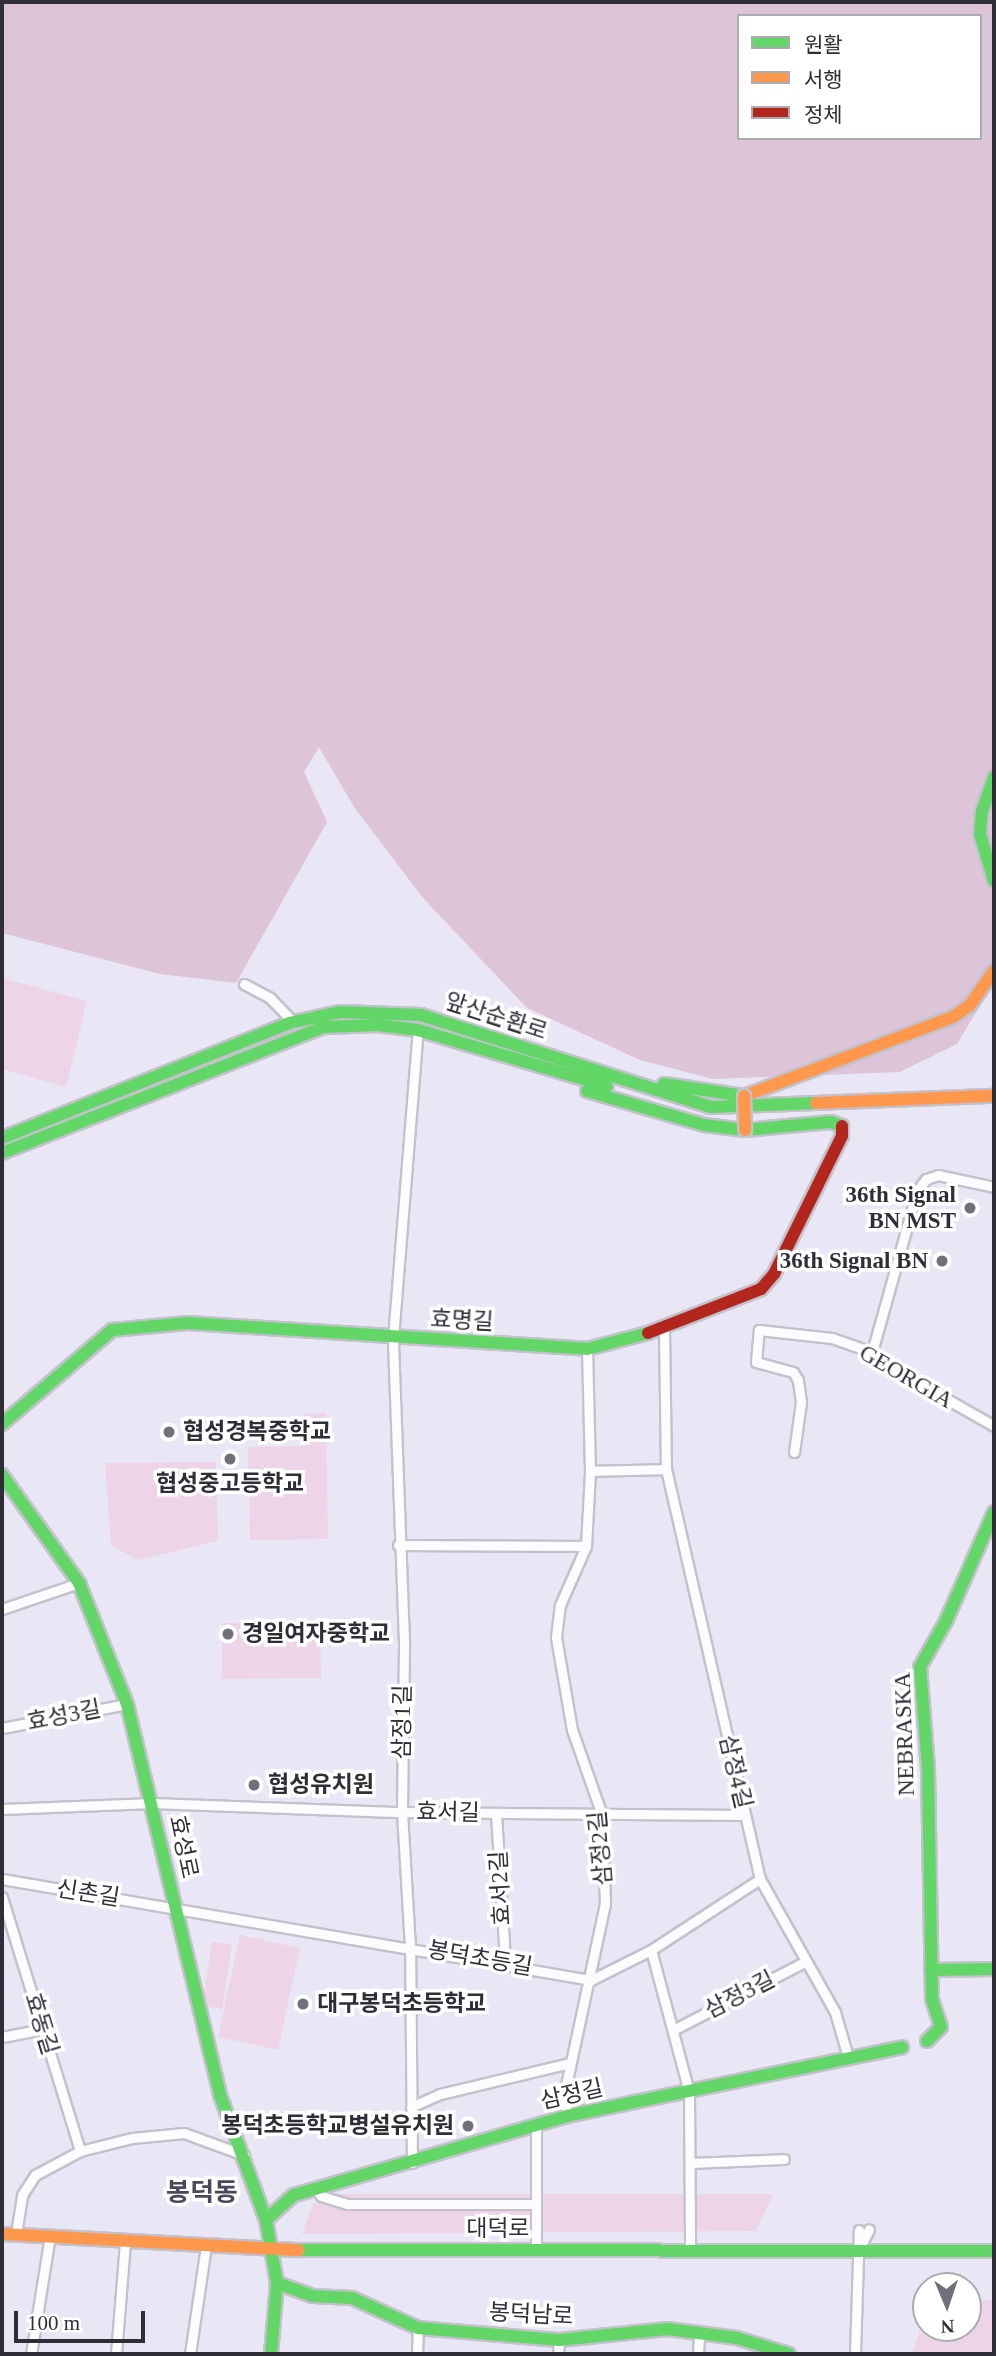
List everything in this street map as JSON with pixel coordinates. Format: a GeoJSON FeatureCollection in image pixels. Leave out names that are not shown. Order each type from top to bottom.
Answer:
{"type":"FeatureCollection","features":[{"type":"Feature","properties":{"kind":"main road"},"geometry":{"type":"LineString","coordinates":[[994,777],[982,811],[980,834],[994,881]]}},
{"type":"Feature","properties":{"kind":"main road"},"geometry":{"type":"LineString","coordinates":[[440,1028],[468,1025],[668,1085],[744,1096],[953,1017],[970,1005],[994,971]]}},
{"type":"Feature","properties":{"kind":"main road","name":"앞산순환로"},"geometry":{"type":"LineString","coordinates":[[2,1138],[293,1022],[340,1012],[391,1011],[693,1111],[994,1106]]}},
{"type":"Feature","properties":{"kind":"main road","name":"앞산순환로"},"geometry":{"type":"LineString","coordinates":[[2,1153],[324,1027],[378,1025],[418,1030],[440,1028]]}},
{"type":"Feature","properties":{"kind":"main road"},"geometry":{"type":"LineString","coordinates":[[440,1028],[497,1062],[704,1125],[745,1130],[744,1096]]}},
{"type":"Feature","properties":{"kind":"main road","name":"앞산순환로"},"geometry":{"type":"LineString","coordinates":[[919,1106],[994,1096]]}},
{"type":"Feature","properties":{"kind":"main road","name":"효명길"},"geometry":{"type":"LineString","coordinates":[[2,1424],[112,1330],[188,1323],[587,1349],[664,1329],[761,1289],[774,1274],[842,1136],[842,1126],[831,1122],[745,1130]]}},
{"type":"Feature","properties":{"kind":"main road","name":"효성로"},"geometry":{"type":"LineString","coordinates":[[2,1475],[79,1583],[127,1704],[220,2095],[266,2220],[270,2250],[282,2284]]}},
{"type":"Feature","properties":{"kind":"main road","name":"NEBRASKA"},"geometry":{"type":"LineString","coordinates":[[927,2041],[940,2027],[934,2015],[928,1768],[920,1667],[946,1621],[994,1512]]}},
{"type":"Feature","properties":{"kind":"main road"},"geometry":{"type":"LineString","coordinates":[[932,1970],[994,1969]]}},
{"type":"Feature","properties":{"kind":"main road","name":"삼정길"},"geometry":{"type":"LineString","coordinates":[[266,2220],[285,2200],[316,2188],[412,2163],[567,2116],[902,2047]]}},
{"type":"Feature","properties":{"kind":"main road","name":"대덕로"},"geometry":{"type":"LineString","coordinates":[[2,2234],[270,2250],[994,2251]]}},
{"type":"Feature","properties":{"kind":"main road"},"geometry":{"type":"LineString","coordinates":[[271,2354],[282,2284]]}},
{"type":"Feature","properties":{"kind":"main road","name":"봉덕남로"},"geometry":{"type":"LineString","coordinates":[[282,2284],[313,2296],[352,2298],[378,2306],[418,2328],[559,2340],[667,2329],[737,2338],[789,2354]]}},
{"type":"Feature","properties":{"kind":"street"},"geometry":{"type":"LineString","coordinates":[[244,984],[270,999],[293,1022]]}},
{"type":"Feature","properties":{"kind":"street","name":"삼정1길"},"geometry":{"type":"LineString","coordinates":[[412,2163],[411,1947],[402,1812],[404,1642],[398,1545],[393,1338],[418,1030]]}},
{"type":"Feature","properties":{"kind":"street"},"geometry":{"type":"LineString","coordinates":[[872,1352],[917,1191],[926,1179],[938,1175],[994,1187]]}},
{"type":"Feature","properties":{"kind":"street","name":"삼정4길"},"geometry":{"type":"LineString","coordinates":[[664,1329],[666,1469],[760,1879],[804,1962],[835,2012],[848,2057]]}},
{"type":"Feature","properties":{"kind":"street","name":"GEORGIA"},"geometry":{"type":"LineString","coordinates":[[794,1452],[801,1402],[798,1380],[793,1372],[756,1362],[759,1330],[832,1338],[872,1352],[885,1364],[994,1426]]}},
{"type":"Feature","properties":{"kind":"street","name":"삼정2길"},"geometry":{"type":"LineString","coordinates":[[567,2116],[565,2091],[591,1980],[605,1903],[602,1815],[572,1730],[556,1637],[560,1605],[586,1546],[590,1471],[587,1349]]}},
{"type":"Feature","properties":{"kind":"street"},"geometry":{"type":"LineString","coordinates":[[590,1471],[666,1469]]}},
{"type":"Feature","properties":{"kind":"street"},"geometry":{"type":"LineString","coordinates":[[398,1545],[586,1546]]}},
{"type":"Feature","properties":{"kind":"street"},"geometry":{"type":"LineString","coordinates":[[2,1609],[79,1583]]}},
{"type":"Feature","properties":{"kind":"street","name":"효성3길"},"geometry":{"type":"LineString","coordinates":[[2,1728],[127,1704]]}},
{"type":"Feature","properties":{"kind":"street"},"geometry":{"type":"LineString","coordinates":[[2,1809],[152,1803]]}},
{"type":"Feature","properties":{"kind":"street","name":"효서길"},"geometry":{"type":"LineString","coordinates":[[152,1803],[496,1814],[745,1815]]}},
{"type":"Feature","properties":{"kind":"street","name":"효서2길"},"geometry":{"type":"LineString","coordinates":[[496,1814],[505,1962]]}},
{"type":"Feature","properties":{"kind":"street","name":"신촌길"},"geometry":{"type":"LineString","coordinates":[[2,1879],[174,1908]]}},
{"type":"Feature","properties":{"kind":"street"},"geometry":{"type":"LineString","coordinates":[[591,1980],[651,1950],[760,1879]]}},
{"type":"Feature","properties":{"kind":"street","name":"효동길"},"geometry":{"type":"LineString","coordinates":[[2,1896],[80,2151]]}},
{"type":"Feature","properties":{"kind":"street","name":"봉덕초등길"},"geometry":{"type":"LineString","coordinates":[[174,1908],[505,1962],[591,1980]]}},
{"type":"Feature","properties":{"kind":"street","name":"삼정3길"},"geometry":{"type":"LineString","coordinates":[[651,1950],[676,2029],[689,2092],[690,2250]]}},
{"type":"Feature","properties":{"kind":"street","name":"삼정3길"},"geometry":{"type":"LineString","coordinates":[[676,2029],[804,1962]]}},
{"type":"Feature","properties":{"kind":"street"},"geometry":{"type":"LineString","coordinates":[[2,2038],[43,2029]]}},
{"type":"Feature","properties":{"kind":"street"},"geometry":{"type":"LineString","coordinates":[[411,2107],[440,2094],[570,2063]]}},
{"type":"Feature","properties":{"kind":"street"},"geometry":{"type":"LineString","coordinates":[[536,2125],[536,2250]]}},
{"type":"Feature","properties":{"kind":"street"},"geometry":{"type":"LineString","coordinates":[[16,2234],[22,2195],[35,2175],[80,2151],[132,2138],[184,2133],[244,2155]]}},
{"type":"Feature","properties":{"kind":"street"},"geometry":{"type":"LineString","coordinates":[[690,2163],[784,2159]]}},
{"type":"Feature","properties":{"kind":"street"},"geometry":{"type":"LineString","coordinates":[[316,2188],[321,2196],[347,2204],[537,2204]]}},
{"type":"Feature","properties":{"kind":"street"},"geometry":{"type":"LineString","coordinates":[[858,2250],[869,2229]]}},
{"type":"Feature","properties":{"kind":"street"},"geometry":{"type":"LineString","coordinates":[[855,2354],[859,2230]]}},
{"type":"Feature","properties":{"kind":"street"},"geometry":{"type":"LineString","coordinates":[[31,2354],[50,2236]]}},
{"type":"Feature","properties":{"kind":"street"},"geometry":{"type":"LineString","coordinates":[[116,2354],[125,2241]]}},
{"type":"Feature","properties":{"kind":"street"},"geometry":{"type":"LineString","coordinates":[[190,2354],[206,2246]]}},
{"type":"Feature","properties":{"kind":"street"},"geometry":{"type":"LineString","coordinates":[[417,2354],[418,2328]]}},
{"type":"Feature","properties":{"kind":"street"},"geometry":{"type":"LineString","coordinates":[[698,2354],[699,2334]]}},
{"type":"Feature","properties":{"kind":"street"},"geometry":{"type":"LineString","coordinates":[[558,2354],[559,2340]]}},
{"type":"Feature","properties":{"kind":"shaded area"},"geometry":{"type":"Polygon","coordinates":[[[2,2],[994,2],[994,982],[957,1044],[900,1072],[713,1079],[640,1060],[527,1008],[423,898],[354,807],[319,747],[304,772],[327,822],[236,983],[160,974],[2,933],[2,2]]]}},
{"type":"Feature","properties":{"kind":"shaded area"},"geometry":{"type":"Polygon","coordinates":[[[2,978],[87,1001],[66,1087],[2,1069],[2,978]]]}},
{"type":"Feature","properties":{"kind":"shaded area"},"geometry":{"type":"Polygon","coordinates":[[[326,1413],[328,1539],[250,1540],[248,1447],[305,1446],[305,1414],[326,1413]]]}},
{"type":"Feature","properties":{"kind":"shaded area"},"geometry":{"type":"Polygon","coordinates":[[[216,1462],[218,1541],[137,1560],[111,1545],[105,1463],[216,1462]]]}},
{"type":"Feature","properties":{"kind":"shaded area"},"geometry":{"type":"Polygon","coordinates":[[[314,1622],[320,1633],[321,1678],[222,1679],[222,1623],[314,1622]]]}},
{"type":"Feature","properties":{"kind":"shaded area"},"geometry":{"type":"Polygon","coordinates":[[[240,1935],[300,1948],[278,2050],[218,2037],[240,1935]]]}},
{"type":"Feature","properties":{"kind":"shaded area"},"geometry":{"type":"Polygon","coordinates":[[[212,1941],[232,1945],[222,2009],[202,2006],[212,1941]]]}},
{"type":"Feature","properties":{"kind":"shaded area"},"geometry":{"type":"Polygon","coordinates":[[[339,2194],[773,2194],[756,2231],[302,2234],[313,2204],[339,2194]]]}},
{"type":"Feature","properties":{"kind":"shaded area"},"geometry":{"type":"Polygon","coordinates":[[[982,2300],[994,2300],[994,2354],[912,2354],[916,2342],[982,2342],[982,2300]]]}},
{"type":"Feature","properties":{"kind":"traffic: fast"},"geometry":{"type":"LineString","coordinates":[[994,777],[982,811],[980,834],[994,881]]}},
{"type":"Feature","properties":{"kind":"traffic: fast"},"geometry":{"type":"LineString","coordinates":[[2,1138],[289,1023],[340,1012],[421,1015],[711,1107],[816,1103]]}},
{"type":"Feature","properties":{"kind":"traffic: fast"},"geometry":{"type":"LineString","coordinates":[[2,1153],[324,1027],[378,1025],[418,1030],[607,1086]]}},
{"type":"Feature","properties":{"kind":"traffic: fast"},"geometry":{"type":"LineString","coordinates":[[664,1084],[744,1096]]}},
{"type":"Feature","properties":{"kind":"traffic: fast"},"geometry":{"type":"LineString","coordinates":[[587,1091],[704,1125],[745,1130],[831,1122],[842,1126]]}},
{"type":"Feature","properties":{"kind":"traffic: fast"},"geometry":{"type":"LineString","coordinates":[[2,1424],[112,1330],[188,1323],[587,1349],[648,1333]]}},
{"type":"Feature","properties":{"kind":"traffic: fast"},"geometry":{"type":"LineString","coordinates":[[2,1475],[79,1583],[127,1704],[220,2095],[266,2220],[277,2283],[271,2354]]}},
{"type":"Feature","properties":{"kind":"traffic: fast"},"geometry":{"type":"LineString","coordinates":[[927,2041],[941,2027],[932,1999],[928,1768],[920,1667],[946,1621],[994,1512]]}},
{"type":"Feature","properties":{"kind":"traffic: fast"},"geometry":{"type":"LineString","coordinates":[[931,1970],[994,1969]]}},
{"type":"Feature","properties":{"kind":"traffic: fast"},"geometry":{"type":"LineString","coordinates":[[266,2220],[294,2195],[567,2116],[902,2047]]}},
{"type":"Feature","properties":{"kind":"traffic: fast"},"geometry":{"type":"LineString","coordinates":[[299,2250],[994,2251]]}},
{"type":"Feature","properties":{"kind":"traffic: fast"},"geometry":{"type":"LineString","coordinates":[[277,2283],[313,2296],[352,2298],[418,2328],[559,2340],[667,2329],[737,2338],[789,2354]]}},
{"type":"Feature","properties":{"kind":"traffic: slow"},"geometry":{"type":"LineString","coordinates":[[744,1096],[953,1017],[970,1005],[994,971]]}},
{"type":"Feature","properties":{"kind":"traffic: slow"},"geometry":{"type":"LineString","coordinates":[[744,1096],[745,1130]]}},
{"type":"Feature","properties":{"kind":"traffic: slow"},"geometry":{"type":"LineString","coordinates":[[816,1103],[994,1096]]}},
{"type":"Feature","properties":{"kind":"traffic: slow"},"geometry":{"type":"LineString","coordinates":[[2,2234],[299,2250]]}},
{"type":"Feature","properties":{"kind":"traffic: jam"},"geometry":{"type":"LineString","coordinates":[[648,1333],[761,1289],[774,1274],[842,1136],[842,1126]]}},
{"type":"Feature","properties":{"kind":"place","name":"36th Signal BN MST"},"geometry":{"type":"Point","coordinates":[970,1208]}},
{"type":"Feature","properties":{"kind":"place","name":"36th Signal BN"},"geometry":{"type":"Point","coordinates":[942,1261]}},
{"type":"Feature","properties":{"kind":"place","name":"협성경복중학교"},"geometry":{"type":"Point","coordinates":[169,1432]}},
{"type":"Feature","properties":{"kind":"place","name":"협성중고등학교"},"geometry":{"type":"Point","coordinates":[230,1459]}},
{"type":"Feature","properties":{"kind":"place","name":"경일여자중학교"},"geometry":{"type":"Point","coordinates":[228,1634]}},
{"type":"Feature","properties":{"kind":"place","name":"협성유치원"},"geometry":{"type":"Point","coordinates":[254,1785]}},
{"type":"Feature","properties":{"kind":"place","name":"대구봉덕초등학교"},"geometry":{"type":"Point","coordinates":[303,2004]}},
{"type":"Feature","properties":{"kind":"place","name":"봉덕초등학교병설유치원"},"geometry":{"type":"Point","coordinates":[468,2126]}},
{"type":"Feature","properties":{"kind":"district","name":"봉덕동"},"geometry":{"type":"Point","coordinates":[202,2193]}}]}
